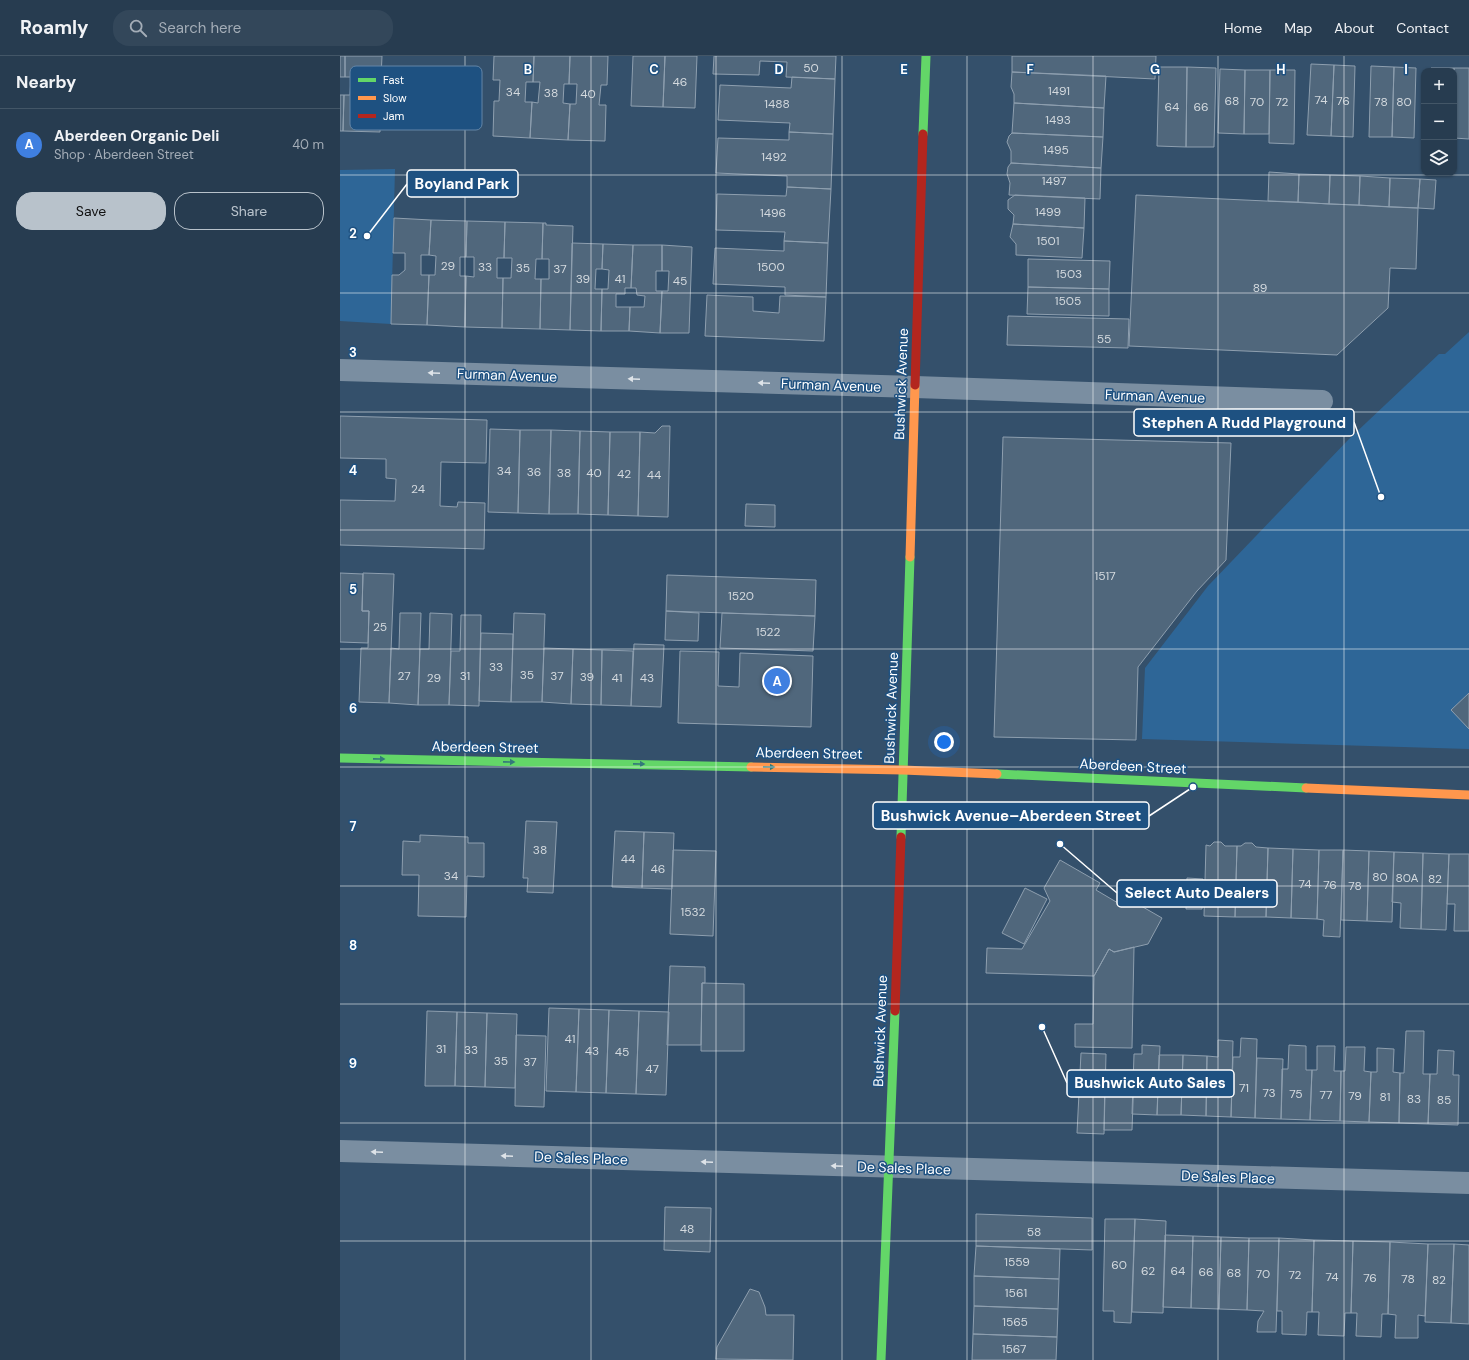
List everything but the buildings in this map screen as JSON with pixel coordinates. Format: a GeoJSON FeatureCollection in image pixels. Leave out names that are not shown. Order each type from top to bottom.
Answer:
{"type":"FeatureCollection","features":[{"type":"Feature","properties":{"kind":"main road","name":"Bushwick Avenue"},"geometry":{"type":"LineString","coordinates":[[881,1360],[890,1168],[926,56]]}},
{"type":"Feature","properties":{"kind":"main road","name":"Aberdeen Street"},"geometry":{"type":"LineString","coordinates":[[340,758],[903,770],[1469,795]]}},
{"type":"Feature","properties":{"kind":"street","name":"Furman Avenue"},"geometry":{"type":"LineString","coordinates":[[340,370],[915,387],[1322,402]]}},
{"type":"Feature","properties":{"kind":"street","name":"De Sales Place"},"geometry":{"type":"LineString","coordinates":[[340,1151],[890,1168],[1469,1183]]}},
{"type":"Feature","properties":{"kind":"shaded area"},"geometry":{"type":"Polygon","coordinates":[[[395,169],[391,324],[340,321],[340,170],[395,169]]]}},
{"type":"Feature","properties":{"kind":"shaded area"},"geometry":{"type":"Polygon","coordinates":[[[1469,332],[1469,749],[1142,739],[1145,668],[1208,586],[1349,439],[1439,354],[1445,354],[1469,332]]]}},
{"type":"Feature","properties":{"kind":"traffic: fast"},"geometry":{"type":"LineString","coordinates":[[923,134],[926,56]]}},
{"type":"Feature","properties":{"kind":"traffic: fast"},"geometry":{"type":"LineString","coordinates":[[901,837],[910,557]]}},
{"type":"Feature","properties":{"kind":"traffic: fast"},"geometry":{"type":"LineString","coordinates":[[340,758],[751,767]]}},
{"type":"Feature","properties":{"kind":"traffic: fast"},"geometry":{"type":"LineString","coordinates":[[997,774],[1306,788]]}},
{"type":"Feature","properties":{"kind":"traffic: fast"},"geometry":{"type":"LineString","coordinates":[[881,1360],[895,1011]]}},
{"type":"Feature","properties":{"kind":"traffic: slow"},"geometry":{"type":"LineString","coordinates":[[910,557],[915,385]]}},
{"type":"Feature","properties":{"kind":"traffic: slow"},"geometry":{"type":"LineString","coordinates":[[751,767],[903,770],[997,774]]}},
{"type":"Feature","properties":{"kind":"traffic: slow"},"geometry":{"type":"LineString","coordinates":[[1306,788],[1469,795]]}},
{"type":"Feature","properties":{"kind":"traffic: jam"},"geometry":{"type":"LineString","coordinates":[[915,385],[923,134]]}},
{"type":"Feature","properties":{"kind":"traffic: jam"},"geometry":{"type":"LineString","coordinates":[[895,1011],[901,837]]}},
{"type":"Feature","properties":{"kind":"place","name":"Boyland Park"},"geometry":{"type":"Point","coordinates":[367,236]}},
{"type":"Feature","properties":{"kind":"place","name":"Stephen A Rudd Playground"},"geometry":{"type":"Point","coordinates":[1381,497]}},
{"type":"Feature","properties":{"kind":"place","name":"Aberdeen Organic Deli"},"geometry":{"type":"Point","coordinates":[777,681]}},
{"type":"Feature","properties":{"kind":"place","name":"Bushwick Avenue–Aberdeen Street"},"geometry":{"type":"Point","coordinates":[1193,787]}},
{"type":"Feature","properties":{"kind":"place","name":"Select Auto Dealers"},"geometry":{"type":"Point","coordinates":[1060,844]}},
{"type":"Feature","properties":{"kind":"place","name":"Bushwick Auto Sales"},"geometry":{"type":"Point","coordinates":[1042,1027]}}]}
